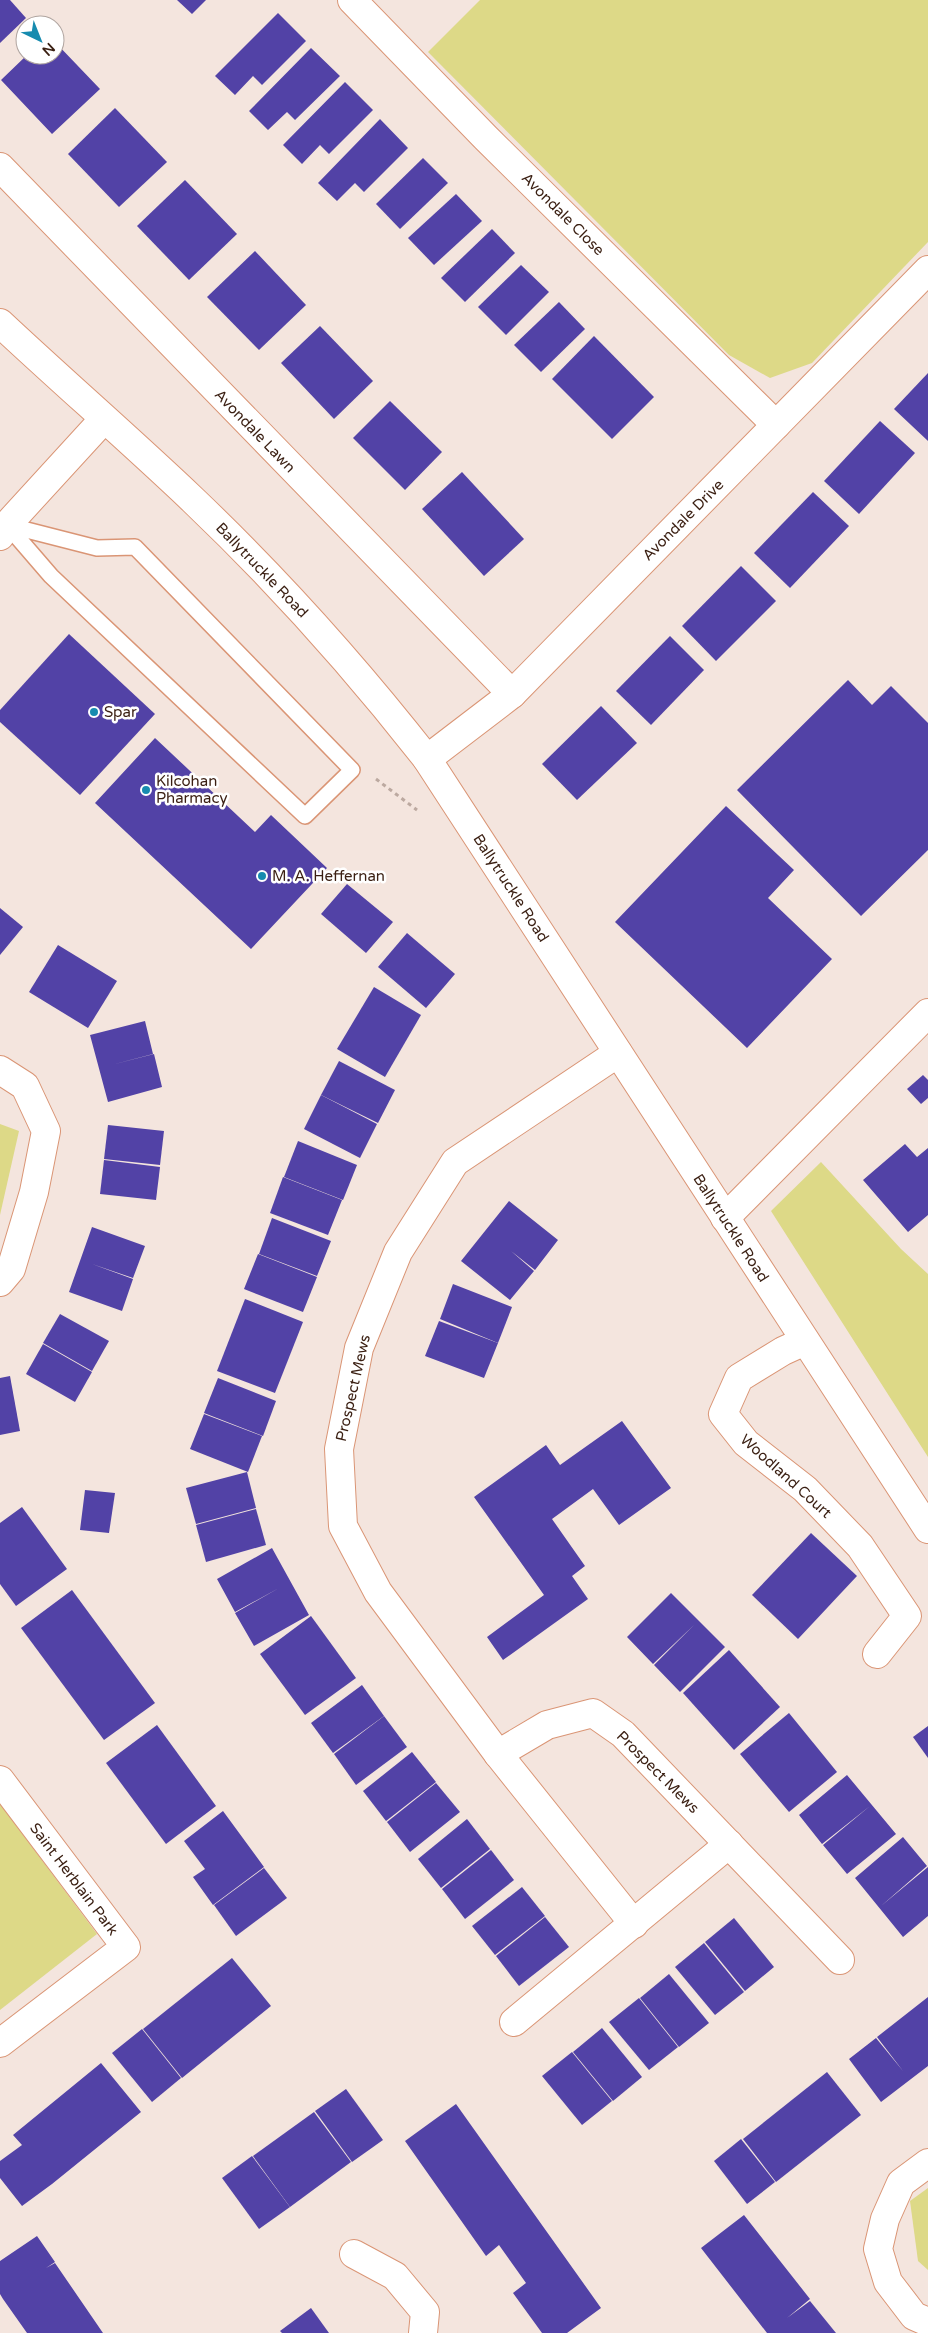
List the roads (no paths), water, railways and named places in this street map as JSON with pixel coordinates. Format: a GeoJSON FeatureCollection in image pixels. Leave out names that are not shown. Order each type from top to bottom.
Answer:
{"type":"FeatureCollection","features":[{"type":"Feature","properties":{"kind":"street","name":"Avondale Close"},"geometry":{"type":"LineString","coordinates":[[352,0],[486,138],[776,425]]}},
{"type":"Feature","properties":{"kind":"street","name":"Avondale Lawn"},"geometry":{"type":"LineString","coordinates":[[0,167],[512,694]]}},
{"type":"Feature","properties":{"kind":"street","name":"Avondale Drive"},"geometry":{"type":"LineString","coordinates":[[427,759],[512,694],[928,270]]}},
{"type":"Feature","properties":{"kind":"street","name":"Ballytruckle Road"},"geometry":{"type":"LineString","coordinates":[[0,324],[193,500],[286,594],[365,681],[427,759],[928,1529]]}},
{"type":"Feature","properties":{"kind":"street"},"geometry":{"type":"LineString","coordinates":[[4,531],[104,420]]}},
{"type":"Feature","properties":{"kind":"street"},"geometry":{"type":"LineString","coordinates":[[725,1218],[928,1013]]}},
{"type":"Feature","properties":{"kind":"street","name":"Prospect Mews"},"geometry":{"type":"LineString","coordinates":[[618,1054],[455,1162],[398,1252],[359,1348],[338,1449],[343,1526],[378,1592],[498,1754],[634,1924]]}},
{"type":"Feature","properties":{"kind":"street"},"geometry":{"type":"LineString","coordinates":[[0,1070],[25,1086],[46,1131],[34,1192],[11,1269],[0,1282]]}},
{"type":"Feature","properties":{"kind":"street","name":"Woodland Court"},"geometry":{"type":"LineString","coordinates":[[805,1341],[783,1351],[739,1378],[723,1414],[746,1444],[805,1489],[860,1546],[906,1616],[877,1654]]}},
{"type":"Feature","properties":{"kind":"street","name":"Prospect Mews"},"geometry":{"type":"LineString","coordinates":[[498,1754],[547,1724],[593,1713],[623,1734],[840,1960]]}},
{"type":"Feature","properties":{"kind":"street","name":"Saint Herblain Park"},"geometry":{"type":"LineString","coordinates":[[0,1780],[126,1947],[0,2043]]}},
{"type":"Feature","properties":{"kind":"street"},"geometry":{"type":"LineString","coordinates":[[514,2022],[729,1844]]}},
{"type":"Feature","properties":{"kind":"street"},"geometry":{"type":"LineString","coordinates":[[928,2163],[901,2183],[885,2219],[878,2249],[888,2282],[914,2316],[928,2322]]}},
{"type":"Feature","properties":{"kind":"street"},"geometry":{"type":"LineString","coordinates":[[354,2254],[396,2276],[425,2312],[423,2333]]}},
{"type":"Feature","properties":{"kind":"lane"},"geometry":{"type":"LineString","coordinates":[[4,531],[97,548],[135,547],[352,770],[305,816],[4,531]]}},
{"type":"Feature","properties":{"kind":"place","name":"Spar"},"geometry":{"type":"Point","coordinates":[94,712]}},
{"type":"Feature","properties":{"kind":"place","name":"Kilcohan Pharmacy"},"geometry":{"type":"Point","coordinates":[146,790]}},
{"type":"Feature","properties":{"kind":"place","name":"M. A. Heffernan"},"geometry":{"type":"Point","coordinates":[262,876]}}]}
